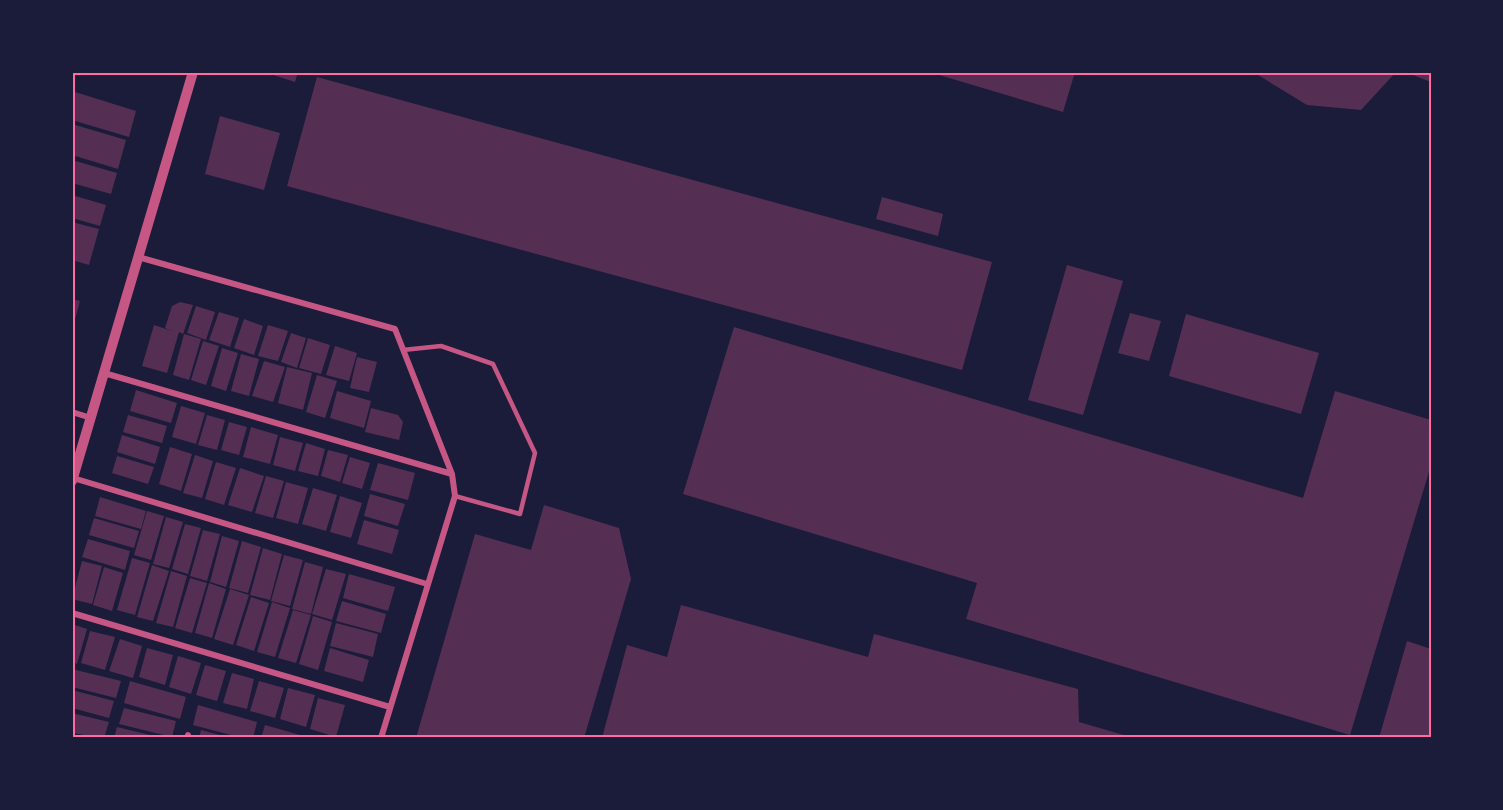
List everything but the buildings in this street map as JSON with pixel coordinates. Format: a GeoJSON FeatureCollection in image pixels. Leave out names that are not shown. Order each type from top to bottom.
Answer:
{"type":"FeatureCollection","features":[{"type":"Feature","properties":{"kind":"street"},"geometry":{"type":"LineString","coordinates":[[193,72],[72,480],[427,584]]}},
{"type":"Feature","properties":{"kind":"street"},"geometry":{"type":"LineString","coordinates":[[138,257],[394,329],[452,474],[455,496],[381,738]]}},
{"type":"Feature","properties":{"kind":"street"},"geometry":{"type":"LineString","coordinates":[[104,373],[452,474]]}},
{"type":"Feature","properties":{"kind":"street"},"geometry":{"type":"LineString","coordinates":[[72,412],[91,418]]}},
{"type":"Feature","properties":{"kind":"street"},"geometry":{"type":"LineString","coordinates":[[72,613],[390,707]]}},
{"type":"Feature","properties":{"kind":"lane"},"geometry":{"type":"LineString","coordinates":[[403,350],[441,346],[493,364],[535,453],[520,514],[455,496]]}}]}
